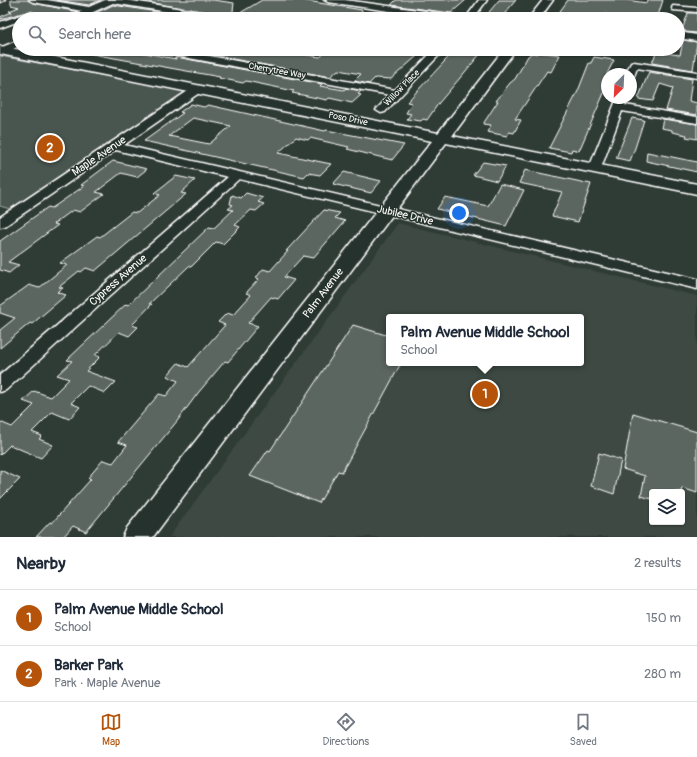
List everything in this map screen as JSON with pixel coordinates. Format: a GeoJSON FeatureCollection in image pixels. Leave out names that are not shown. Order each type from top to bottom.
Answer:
{"type":"FeatureCollection","features":[{"type":"Feature","properties":{"kind":"main road"},"geometry":{"type":"LineString","coordinates":[[538,12],[548,0]]}},
{"type":"Feature","properties":{"kind":"main road","name":"Poso Drive"},"geometry":{"type":"LineString","coordinates":[[1,51],[12,53]]}},
{"type":"Feature","properties":{"kind":"main road","name":"Poso Drive"},"geometry":{"type":"LineString","coordinates":[[27,56],[697,188]]}},
{"type":"Feature","properties":{"kind":"main road","name":"Palm Avenue"},"geometry":{"type":"LineString","coordinates":[[137,537],[505,56]]}},
{"type":"Feature","properties":{"kind":"street"},"geometry":{"type":"LineString","coordinates":[[33,0],[90,10]]}},
{"type":"Feature","properties":{"kind":"street"},"geometry":{"type":"LineString","coordinates":[[63,6],[75,0]]}},
{"type":"Feature","properties":{"kind":"street"},"geometry":{"type":"LineString","coordinates":[[86,12],[111,0],[184,12]]}},
{"type":"Feature","properties":{"kind":"street"},"geometry":{"type":"LineString","coordinates":[[328,0],[411,12]]}},
{"type":"Feature","properties":{"kind":"street"},"geometry":{"type":"LineString","coordinates":[[375,7],[383,0]]}},
{"type":"Feature","properties":{"kind":"street"},"geometry":{"type":"LineString","coordinates":[[474,12],[483,0]]}},
{"type":"Feature","properties":{"kind":"street"},"geometry":{"type":"LineString","coordinates":[[678,4],[697,10]]}},
{"type":"Feature","properties":{"kind":"street"},"geometry":{"type":"LineString","coordinates":[[685,36],[697,38]]}},
{"type":"Feature","properties":{"kind":"street"},"geometry":{"type":"LineString","coordinates":[[1,51],[12,46]]}},
{"type":"Feature","properties":{"kind":"street","name":"Cherrytree Way"},"geometry":{"type":"LineString","coordinates":[[193,56],[397,94]]}},
{"type":"Feature","properties":{"kind":"street","name":"Willow Place"},"geometry":{"type":"LineString","coordinates":[[381,110],[433,56]]}},
{"type":"Feature","properties":{"kind":"street"},"geometry":{"type":"LineString","coordinates":[[637,69],[697,75]]}},
{"type":"Feature","properties":{"kind":"street","name":"Maple Avenue"},"geometry":{"type":"LineString","coordinates":[[3,219],[198,89]]}},
{"type":"Feature","properties":{"kind":"street"},"geometry":{"type":"LineString","coordinates":[[595,168],[619,104]]}},
{"type":"Feature","properties":{"kind":"street"},"geometry":{"type":"LineString","coordinates":[[629,104],[697,120]]}},
{"type":"Feature","properties":{"kind":"street","name":"Jubilee Drive"},"geometry":{"type":"LineString","coordinates":[[114,146],[697,284]]}},
{"type":"Feature","properties":{"kind":"street","name":"Cypress Avenue"},"geometry":{"type":"LineString","coordinates":[[0,385],[237,175]]}},
{"type":"Feature","properties":{"kind":"shaded area"},"geometry":{"type":"Polygon","coordinates":[[[0,56],[186,91],[10,209],[0,206],[0,56]]]}},
{"type":"Feature","properties":{"kind":"shaded area"},"geometry":{"type":"Polygon","coordinates":[[[398,223],[697,296],[697,537],[169,537],[398,223]]]}},
{"type":"Feature","properties":{"kind":"building"},"geometry":{"type":"Polygon","coordinates":[[[11,0],[28,0],[33,3],[78,12],[12,12],[9,11],[19,7],[11,5],[11,0]]]}},
{"type":"Feature","properties":{"kind":"building"},"geometry":{"type":"Polygon","coordinates":[[[56,0],[101,0],[89,5],[56,0]]]}},
{"type":"Feature","properties":{"kind":"building"},"geometry":{"type":"Polygon","coordinates":[[[135,0],[213,0],[234,3],[233,12],[208,12],[135,0]]]}},
{"type":"Feature","properties":{"kind":"building"},"geometry":{"type":"Polygon","coordinates":[[[262,0],[301,0],[362,10],[362,12],[242,12],[262,0]]]}},
{"type":"Feature","properties":{"kind":"building"},"geometry":{"type":"Polygon","coordinates":[[[396,0],[466,0],[452,12],[391,5],[396,0]]]}},
{"type":"Feature","properties":{"kind":"building"},"geometry":{"type":"Polygon","coordinates":[[[499,0],[516,0],[506,12],[489,12],[499,0]]]}},
{"type":"Feature","properties":{"kind":"building"},"geometry":{"type":"Polygon","coordinates":[[[568,0],[626,0],[647,3],[648,0],[663,0],[659,12],[559,12],[568,0]]]}},
{"type":"Feature","properties":{"kind":"building"},"geometry":{"type":"Polygon","coordinates":[[[113,5],[158,12],[98,12],[113,5]]]}},
{"type":"Feature","properties":{"kind":"building"},"geometry":{"type":"Polygon","coordinates":[[[12,12],[12,16],[0,19],[0,17],[12,12]]]}},
{"type":"Feature","properties":{"kind":"building"},"geometry":{"type":"Polygon","coordinates":[[[688,13],[697,13],[697,33],[685,32],[685,22],[688,13]]]}},
{"type":"Feature","properties":{"kind":"building"},"geometry":{"type":"Polygon","coordinates":[[[685,40],[697,42],[693,70],[652,63],[655,56],[685,56],[685,40]]]}},
{"type":"Feature","properties":{"kind":"building"},"geometry":{"type":"Polygon","coordinates":[[[103,56],[160,56],[176,59],[176,57],[322,84],[320,86],[361,91],[358,94],[361,95],[352,103],[329,98],[327,100],[292,93],[294,91],[246,81],[243,83],[219,78],[220,77],[103,56]]]}},
{"type":"Feature","properties":{"kind":"building"},"geometry":{"type":"Polygon","coordinates":[[[217,56],[417,56],[391,79],[375,78],[369,84],[354,81],[361,74],[338,70],[330,77],[217,56]]]}},
{"type":"Feature","properties":{"kind":"building"},"geometry":{"type":"Polygon","coordinates":[[[450,56],[478,56],[438,104],[427,120],[423,119],[421,121],[407,119],[411,114],[406,113],[412,103],[407,102],[450,56]]]}},
{"type":"Feature","properties":{"kind":"building"},"geometry":{"type":"Polygon","coordinates":[[[528,56],[559,56],[551,72],[547,71],[515,119],[521,120],[514,133],[509,132],[507,136],[487,132],[491,125],[483,124],[498,101],[496,101],[515,79],[528,56]]]}},
{"type":"Feature","properties":{"kind":"building"},"geometry":{"type":"Polygon","coordinates":[[[594,57],[614,60],[610,68],[601,68],[601,100],[579,151],[572,149],[571,152],[549,148],[578,91],[589,63],[591,63],[594,57]]]}},
{"type":"Feature","properties":{"kind":"building"},"geometry":{"type":"Polygon","coordinates":[[[649,72],[692,79],[689,101],[697,103],[697,115],[666,110],[673,88],[660,84],[653,101],[638,99],[649,72]]]}},
{"type":"Feature","properties":{"kind":"building"},"geometry":{"type":"Polygon","coordinates":[[[191,104],[204,107],[208,105],[325,131],[404,145],[392,160],[347,149],[349,147],[310,138],[308,140],[296,137],[278,153],[331,164],[320,175],[308,173],[304,177],[144,141],[183,113],[180,112],[191,104]],[[193,118],[169,136],[209,144],[231,126],[193,118]]]}},
{"type":"Feature","properties":{"kind":"building"},"geometry":{"type":"Polygon","coordinates":[[[632,118],[644,120],[630,161],[616,158],[632,118]]]}},
{"type":"Feature","properties":{"kind":"building"},"geometry":{"type":"Polygon","coordinates":[[[663,119],[697,124],[697,139],[672,132],[672,130],[661,128],[663,119]]]}},
{"type":"Feature","properties":{"kind":"building"},"geometry":{"type":"Polygon","coordinates":[[[647,152],[697,162],[697,172],[646,161],[647,152]]]}},
{"type":"Feature","properties":{"kind":"building"},"geometry":{"type":"Polygon","coordinates":[[[113,161],[147,169],[137,177],[121,173],[96,192],[104,194],[80,212],[73,210],[54,224],[58,225],[8,262],[19,265],[9,273],[0,270],[0,241],[48,207],[52,208],[84,186],[81,185],[113,161]]]}},
{"type":"Feature","properties":{"kind":"building"},"geometry":{"type":"Polygon","coordinates":[[[483,162],[506,166],[497,181],[473,175],[483,162]]]}},
{"type":"Feature","properties":{"kind":"building"},"geometry":{"type":"Polygon","coordinates":[[[525,170],[591,184],[578,222],[552,216],[562,192],[519,183],[525,170]]]}},
{"type":"Feature","properties":{"kind":"building"},"geometry":{"type":"Polygon","coordinates":[[[344,172],[381,181],[371,193],[333,184],[344,172]]]}},
{"type":"Feature","properties":{"kind":"building"},"geometry":{"type":"Polygon","coordinates":[[[176,176],[195,180],[181,193],[186,194],[95,271],[86,268],[81,272],[79,271],[59,287],[63,288],[57,292],[66,295],[32,324],[30,323],[0,348],[0,330],[15,318],[0,313],[0,306],[29,285],[39,288],[67,265],[60,263],[97,236],[100,237],[132,212],[137,213],[160,195],[154,193],[176,176]]]}},
{"type":"Feature","properties":{"kind":"building"},"geometry":{"type":"Polygon","coordinates":[[[500,184],[524,190],[506,226],[437,209],[445,197],[488,206],[500,184]]]}},
{"type":"Feature","properties":{"kind":"building"},"geometry":{"type":"Polygon","coordinates":[[[246,193],[263,198],[258,202],[264,204],[256,211],[251,210],[235,225],[240,227],[223,244],[216,242],[191,267],[189,266],[149,304],[152,304],[132,325],[138,327],[129,336],[119,332],[95,355],[100,357],[86,371],[116,382],[105,393],[88,386],[71,403],[80,407],[69,419],[52,412],[32,432],[42,436],[39,439],[53,445],[41,458],[10,445],[0,455],[0,422],[12,427],[34,405],[23,401],[34,391],[51,397],[69,379],[57,375],[72,361],[67,360],[126,304],[128,305],[209,227],[214,228],[233,210],[228,209],[233,205],[230,204],[232,195],[241,198],[246,193]]]}},
{"type":"Feature","properties":{"kind":"building"},"geometry":{"type":"Polygon","coordinates":[[[324,210],[340,213],[335,218],[345,221],[313,258],[303,256],[284,277],[294,280],[278,299],[271,297],[248,323],[258,326],[228,362],[225,361],[198,393],[178,420],[86,532],[73,526],[63,537],[36,537],[50,522],[52,523],[91,479],[88,478],[103,460],[113,463],[127,445],[118,442],[159,394],[166,396],[178,381],[167,376],[178,363],[188,367],[225,325],[218,322],[227,313],[233,315],[251,295],[246,293],[259,279],[256,278],[263,269],[270,271],[288,251],[286,251],[324,210]]]}},
{"type":"Feature","properties":{"kind":"building"},"geometry":{"type":"Polygon","coordinates":[[[353,325],[386,335],[386,366],[399,366],[342,472],[338,471],[319,503],[250,476],[268,450],[270,451],[353,325]]]}},
{"type":"Feature","properties":{"kind":"building"},"geometry":{"type":"Polygon","coordinates":[[[633,413],[697,432],[697,493],[682,488],[649,489],[649,498],[641,496],[645,476],[623,469],[633,413]]]}},
{"type":"Feature","properties":{"kind":"building"},"geometry":{"type":"Polygon","coordinates":[[[599,453],[621,460],[614,494],[591,486],[599,453]]]}},
{"type":"Feature","properties":{"kind":"building"},"geometry":{"type":"Polygon","coordinates":[[[0,470],[20,479],[0,499],[0,470]]]}},
{"type":"Feature","properties":{"kind":"place","name":"Barker Park"},"geometry":{"type":"Point","coordinates":[50,148]}},
{"type":"Feature","properties":{"kind":"place","name":"Palm Avenue Middle School"},"geometry":{"type":"Point","coordinates":[485,394]}}]}
